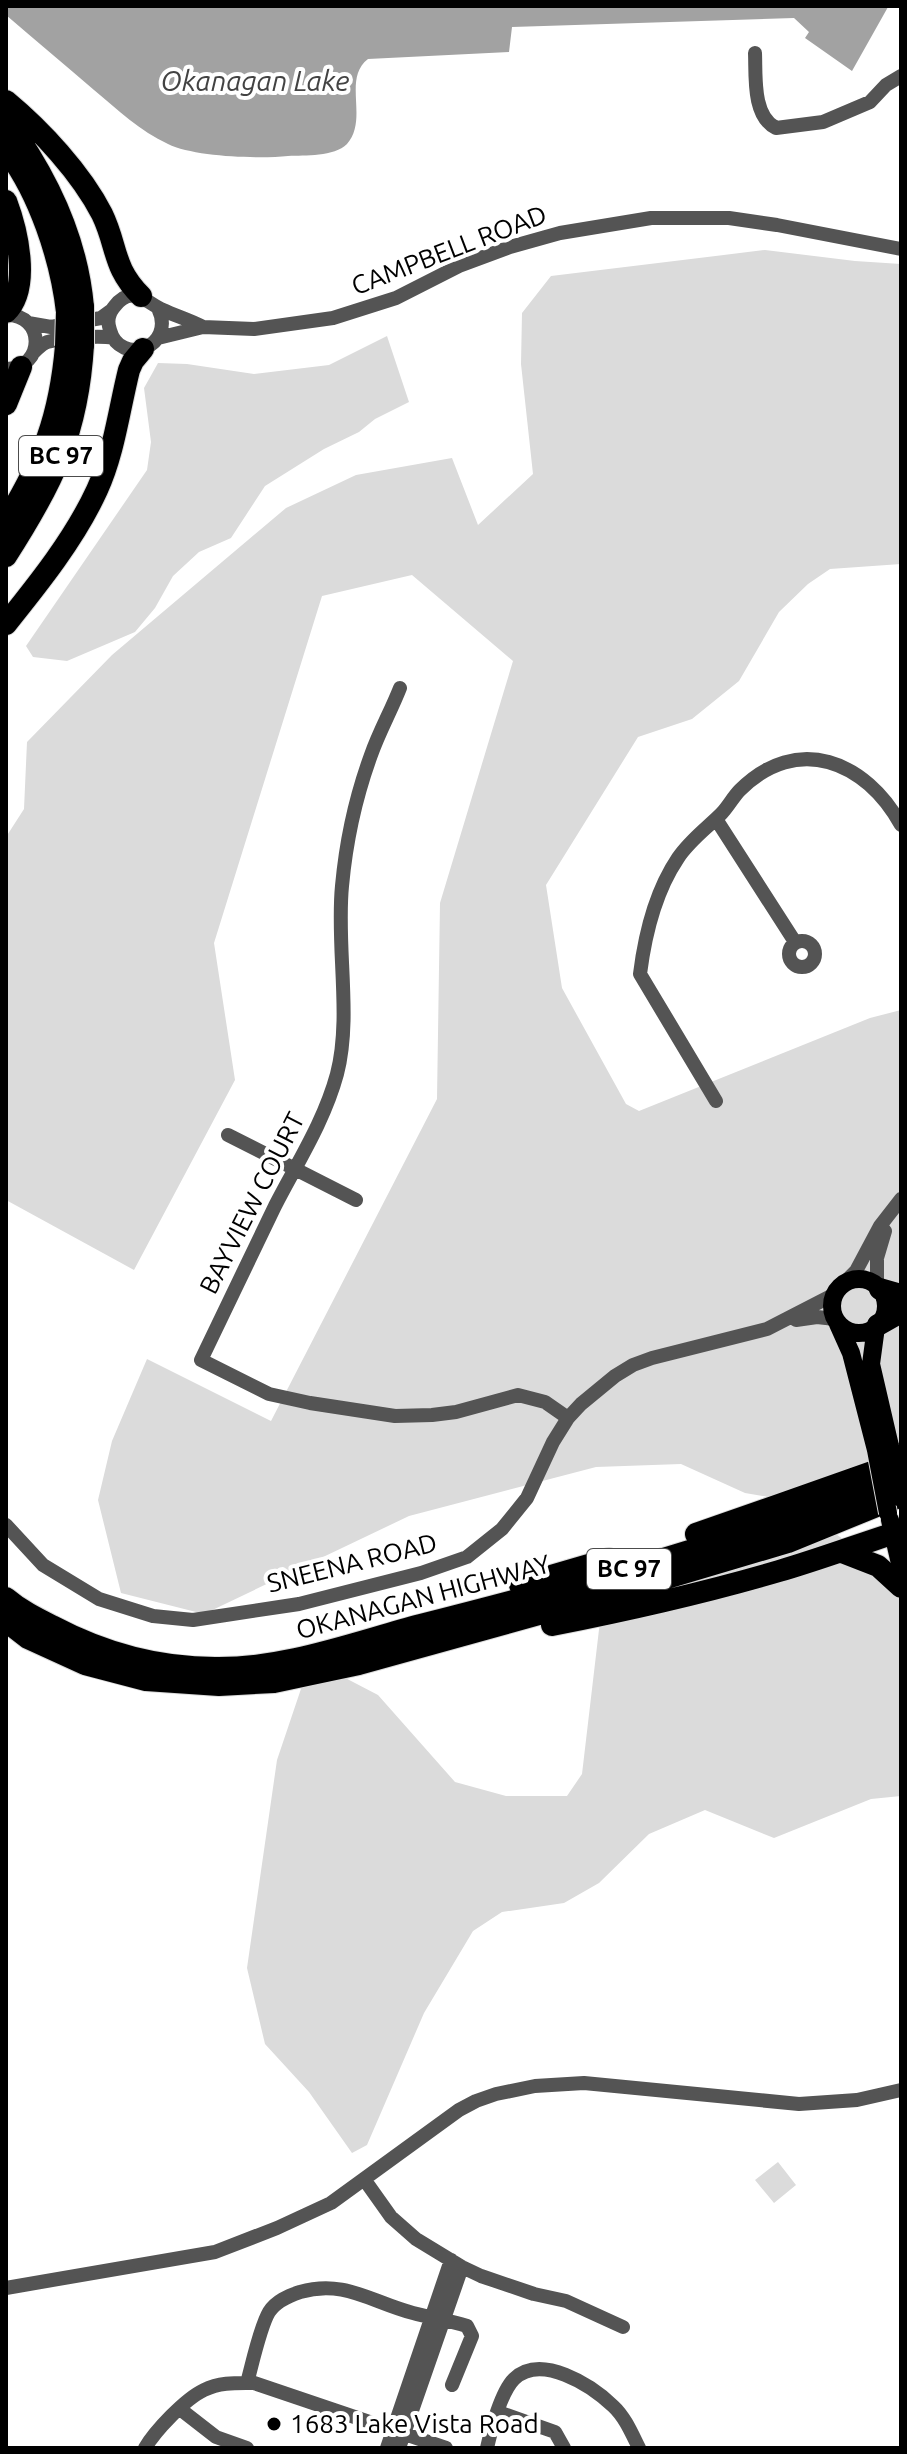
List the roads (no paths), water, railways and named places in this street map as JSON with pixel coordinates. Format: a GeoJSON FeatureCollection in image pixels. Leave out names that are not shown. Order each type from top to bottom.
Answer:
{"type":"FeatureCollection","features":[{"type":"Feature","properties":{"kind":"highway"},"geometry":{"type":"LineString","coordinates":[[6,101],[51,145],[92,198],[108,230],[120,271],[149,302]]}},
{"type":"Feature","properties":{"kind":"highway","name":"BC 97"},"geometry":{"type":"LineString","coordinates":[[6,120],[52,192],[77,267],[77,400],[62,454],[49,485],[6,556]]}},
{"type":"Feature","properties":{"kind":"highway","name":"BC 97"},"geometry":{"type":"LineString","coordinates":[[6,150],[18,165],[44,220],[75,309]]}},
{"type":"Feature","properties":{"kind":"highway"},"geometry":{"type":"LineString","coordinates":[[6,201],[13,219],[20,260],[17,297],[6,314]]}},
{"type":"Feature","properties":{"kind":"highway"},"geometry":{"type":"LineString","coordinates":[[10,620],[83,517],[97,489],[129,370],[150,343]]}},
{"type":"Feature","properties":{"kind":"highway","name":"BC 97"},"geometry":{"type":"LineString","coordinates":[[6,521],[41,460],[75,345]]}},
{"type":"Feature","properties":{"kind":"highway"},"geometry":{"type":"LineString","coordinates":[[6,404],[20,363]]}},
{"type":"Feature","properties":{"kind":"highway"},"geometry":{"type":"LineString","coordinates":[[877,1326],[901,1312]]}},
{"type":"Feature","properties":{"kind":"highway"},"geometry":{"type":"LineString","coordinates":[[355,1653],[523,1584],[702,1532],[889,1453]]}},
{"type":"Feature","properties":{"kind":"highway","name":"OKANAGAN HIGHWAY"},"geometry":{"type":"LineString","coordinates":[[6,1621],[28,1638],[85,1664],[146,1680],[219,1685],[274,1682],[355,1653],[721,1542],[901,1478]]}},
{"type":"Feature","properties":{"kind":"highway"},"geometry":{"type":"LineString","coordinates":[[355,1653],[640,1607],[740,1582],[842,1552],[897,1514]]}},
{"type":"Feature","properties":{"kind":"highway","name":"OKANAGAN HIGHWAY"},"geometry":{"type":"LineString","coordinates":[[6,1598],[83,1642],[121,1655],[167,1665],[215,1668],[270,1665],[355,1653],[640,1586],[788,1542],[897,1514]]}},
{"type":"Feature","properties":{"kind":"highway"},"geometry":{"type":"LineString","coordinates":[[842,1552],[878,1566],[901,1587]]}},
{"type":"Feature","properties":{"kind":"main road"},"geometry":{"type":"LineString","coordinates":[[889,1453],[832,1306],[839,1289],[861,1279],[886,1290],[885,1313],[877,1326],[871,1364],[889,1453],[901,1568]]}},
{"type":"Feature","properties":{"kind":"main road"},"geometry":{"type":"LineString","coordinates":[[836,1320],[851,1332],[868,1331],[877,1326]]}},
{"type":"Feature","properties":{"kind":"street"},"geometry":{"type":"LineString","coordinates":[[755,53],[759,106],[769,125],[776,128],[823,122],[870,102],[886,85],[901,76]]}},
{"type":"Feature","properties":{"kind":"street","name":"CAMPBELL ROAD"},"geometry":{"type":"LineString","coordinates":[[150,343],[203,327],[254,329],[333,318],[396,298],[459,266],[510,247],[560,233],[651,218],[729,218],[901,249]]}},
{"type":"Feature","properties":{"kind":"street"},"geometry":{"type":"LineString","coordinates":[[20,363],[44,343],[52,341],[99,336],[113,338],[126,348],[150,343],[163,323],[149,302],[124,298],[101,318],[51,327],[28,323]]}},
{"type":"Feature","properties":{"kind":"street","name":"CAMPBELL ROAD"},"geometry":{"type":"LineString","coordinates":[[149,302],[203,327]]}},
{"type":"Feature","properties":{"kind":"street"},"geometry":{"type":"LineString","coordinates":[[112,310],[109,324],[113,338]]}},
{"type":"Feature","properties":{"kind":"street"},"geometry":{"type":"LineString","coordinates":[[6,314],[21,317],[36,336],[20,363]]}},
{"type":"Feature","properties":{"kind":"street","name":"BAYVIEW COURT"},"geometry":{"type":"LineString","coordinates":[[400,688],[371,753],[351,828],[342,886],[340,944],[343,1023],[338,1072],[323,1117],[277,1203],[201,1360],[269,1394],[310,1403],[395,1416],[432,1415],[456,1412],[518,1395],[545,1402],[568,1418]]}},
{"type":"Feature","properties":{"kind":"street"},"geometry":{"type":"LineString","coordinates":[[716,1101],[640,974],[647,927],[678,858],[740,790],[765,771],[788,760],[808,757],[825,759],[871,784],[892,807],[901,825]]}},
{"type":"Feature","properties":{"kind":"street"},"geometry":{"type":"LineString","coordinates":[[716,819],[795,942]]}},
{"type":"Feature","properties":{"kind":"street"},"geometry":{"type":"LineString","coordinates":[[228,1135],[356,1200]]}},
{"type":"Feature","properties":{"kind":"street","name":"SNEENA ROAD"},"geometry":{"type":"LineString","coordinates":[[6,1525],[43,1565],[99,1599],[153,1616],[193,1620],[299,1604],[421,1573],[467,1557],[502,1529],[527,1498],[553,1442],[568,1418],[592,1394],[633,1365],[754,1333],[783,1322],[839,1289],[866,1257],[873,1237],[901,1199]]}},
{"type":"Feature","properties":{"kind":"street","name":"SNEENA ROAD"},"geometry":{"type":"LineString","coordinates":[[886,1290],[877,1258],[889,1215]]}},
{"type":"Feature","properties":{"kind":"street","name":"SNEENA ROAD"},"geometry":{"type":"LineString","coordinates":[[783,1322],[817,1317],[836,1320]]}},
{"type":"Feature","properties":{"kind":"street"},"geometry":{"type":"LineString","coordinates":[[6,2288],[215,2252],[277,2228],[331,2203],[459,2110],[496,2094],[535,2086],[584,2083],[799,2104],[857,2100],[901,2090]]}},
{"type":"Feature","properties":{"kind":"street"},"geometry":{"type":"LineString","coordinates":[[364,2179],[391,2217],[416,2239],[456,2263],[481,2276],[566,2301],[623,2327]]}},
{"type":"Feature","properties":{"kind":"street"},"geometry":{"type":"LineString","coordinates":[[387,2448],[399,2437],[456,2263]]}},
{"type":"Feature","properties":{"kind":"street"},"geometry":{"type":"LineString","coordinates":[[247,2383],[268,2314],[277,2303],[291,2295],[333,2287],[414,2314],[467,2326],[472,2336],[452,2385]]}},
{"type":"Feature","properties":{"kind":"street"},"geometry":{"type":"LineString","coordinates":[[487,2448],[506,2390],[515,2378],[530,2368],[558,2370],[612,2405],[623,2417],[639,2448]]}},
{"type":"Feature","properties":{"kind":"street"},"geometry":{"type":"LineString","coordinates":[[145,2448],[153,2434],[203,2390],[228,2383],[254,2383],[399,2437],[446,2448]]}},
{"type":"Feature","properties":{"kind":"street"},"geometry":{"type":"LineString","coordinates":[[180,2409],[216,2437],[247,2448]]}},
{"type":"Feature","properties":{"kind":"street"},"geometry":{"type":"LineString","coordinates":[[498,2412],[555,2432],[564,2448]]}},
{"type":"Feature","properties":{"kind":"water","name":"Okanagan Lake"},"geometry":{"type":"Polygon","coordinates":[[[6,6],[888,7],[852,71],[805,38],[809,32],[794,18],[512,27],[509,52],[368,59],[357,77],[356,123],[347,144],[335,151],[319,154],[261,157],[194,152],[158,139],[121,112],[6,15],[6,6]]]}},
{"type":"Feature","properties":{"kind":"place","name":"1683 Lake Vista Road"},"geometry":{"type":"Point","coordinates":[274,2424]}}]}
